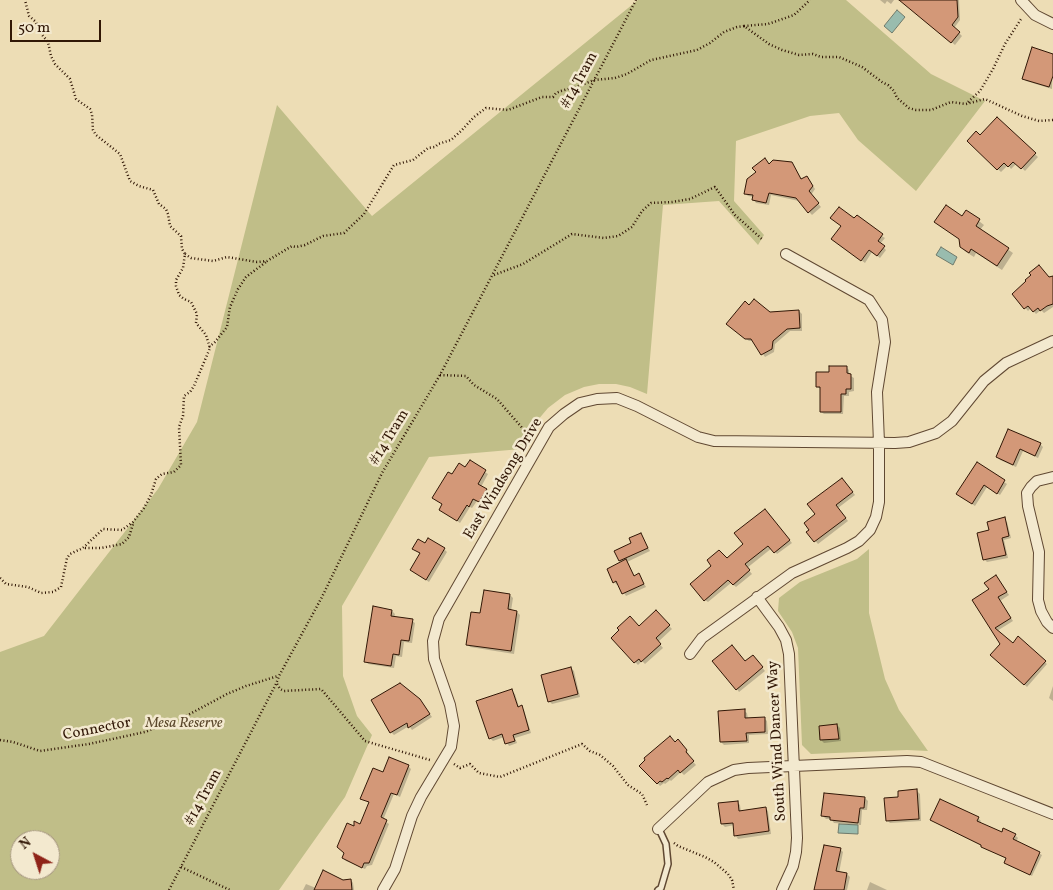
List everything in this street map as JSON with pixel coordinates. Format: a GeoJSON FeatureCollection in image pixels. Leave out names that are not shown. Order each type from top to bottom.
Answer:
{"type":"FeatureCollection","features":[{"type":"Feature","properties":{"kind":"street"},"geometry":{"type":"LineString","coordinates":[[1021,0],[1035,16],[1053,24]]}},
{"type":"Feature","properties":{"kind":"street"},"geometry":{"type":"LineString","coordinates":[[690,654],[702,638],[792,573],[859,541],[870,530],[876,517],[879,443],[877,392],[885,342],[882,320],[869,300],[786,254]]}},
{"type":"Feature","properties":{"kind":"street","name":"East Windsong Drive"},"geometry":{"type":"LineString","coordinates":[[383,890],[395,870],[418,803],[451,747],[454,726],[450,705],[434,660],[433,641],[439,619],[549,427],[564,414],[580,404],[597,399],[617,398],[698,437],[714,441],[909,442],[936,433],[952,421],[984,381],[1006,363],[1053,341]]}},
{"type":"Feature","properties":{"kind":"street"},"geometry":{"type":"LineString","coordinates":[[1053,477],[1037,481],[1027,494],[1028,506],[1040,552],[1038,600],[1041,611],[1053,628]]}},
{"type":"Feature","properties":{"kind":"street","name":"South Wind Dancer Way"},"geometry":{"type":"LineString","coordinates":[[757,597],[779,627],[786,640],[789,654],[796,852],[793,866],[782,890]]}},
{"type":"Feature","properties":{"kind":"street"},"geometry":{"type":"LineString","coordinates":[[658,829],[708,782],[734,770],[907,761],[921,762],[1053,814]]}},
{"type":"Feature","properties":{"kind":"lane"},"geometry":{"type":"LineString","coordinates":[[658,829],[666,844],[668,864],[661,888],[658,890]]}},
{"type":"Feature","properties":{"kind":"path"},"geometry":{"type":"LineString","coordinates":[[25,0],[29,16],[36,22],[39,31],[48,42],[55,64],[70,79],[76,99],[90,109],[93,130],[96,135],[120,154],[130,181],[153,190],[159,204],[166,209],[170,226],[181,236],[182,249],[185,254],[192,258],[213,261],[227,257],[257,262],[267,261]]}},
{"type":"Feature","properties":{"kind":"path","name":"#14 Tram"},"geometry":{"type":"LineString","coordinates":[[168,890],[276,684],[278,676],[322,597],[382,473],[440,375],[636,0]]}},
{"type":"Feature","properties":{"kind":"path"},"geometry":{"type":"LineString","coordinates":[[0,578],[6,584],[28,587],[40,593],[53,592],[61,587],[67,558],[70,554],[83,548],[103,529],[122,530],[133,522],[151,495],[156,479],[162,474],[174,472],[181,465],[178,440],[185,403],[183,400],[184,396],[194,386],[209,347],[226,327],[230,307],[238,289],[246,278],[267,261],[292,246],[305,245],[323,236],[344,232],[364,214],[394,165],[418,158],[428,148],[451,140],[486,108],[508,110],[542,97],[553,97],[561,90],[594,80],[615,78],[627,74],[651,60],[697,50],[724,32],[744,26],[768,24],[794,15],[810,0]]}},
{"type":"Feature","properties":{"kind":"path"},"geometry":{"type":"LineString","coordinates":[[966,104],[980,91],[993,70],[1005,44],[1021,20]]}},
{"type":"Feature","properties":{"kind":"path"},"geometry":{"type":"LineString","coordinates":[[744,26],[769,44],[782,50],[799,55],[813,54],[821,57],[839,57],[862,67],[888,85],[894,91],[897,98],[910,108],[916,110],[932,110],[951,102],[966,104],[985,99],[1030,119],[1039,121],[1053,120]]}},
{"type":"Feature","properties":{"kind":"path"},"geometry":{"type":"LineString","coordinates":[[492,275],[523,264],[572,234],[604,238],[618,236],[632,227],[642,211],[652,203],[690,199],[715,187],[734,215],[763,240]]}},
{"type":"Feature","properties":{"kind":"path"},"geometry":{"type":"LineString","coordinates":[[185,254],[183,268],[176,280],[176,286],[180,295],[191,302],[197,314],[196,323],[206,334],[209,347]]}},
{"type":"Feature","properties":{"kind":"path"},"geometry":{"type":"LineString","coordinates":[[440,375],[466,376],[474,385],[497,399],[531,438]]}},
{"type":"Feature","properties":{"kind":"path"},"geometry":{"type":"LineString","coordinates":[[83,548],[102,548],[122,544],[129,537],[133,522]]}},
{"type":"Feature","properties":{"kind":"path","name":"Connector"},"geometry":{"type":"LineString","coordinates":[[0,740],[13,742],[40,751],[89,744],[145,732],[186,716],[227,694],[278,676]]}},
{"type":"Feature","properties":{"kind":"path"},"geometry":{"type":"LineString","coordinates":[[276,684],[284,691],[321,689],[365,741],[430,760]]}},
{"type":"Feature","properties":{"kind":"path"},"geometry":{"type":"LineString","coordinates":[[454,764],[460,768],[470,764],[479,773],[500,777],[582,744],[613,766],[628,785],[642,794],[647,805]]}},
{"type":"Feature","properties":{"kind":"path"},"geometry":{"type":"LineString","coordinates":[[658,829],[678,846],[705,857],[721,868],[732,880],[734,890]]}},
{"type":"Feature","properties":{"kind":"path"},"geometry":{"type":"LineString","coordinates":[[181,867],[230,890]]}},
{"type":"Feature","properties":{"kind":"green space","name":"Mesa Reserve"},"geometry":{"type":"Polygon","coordinates":[[[638,0],[846,0],[931,74],[985,101],[916,191],[858,140],[839,113],[810,116],[736,141],[734,201],[764,235],[758,245],[719,201],[663,205],[647,394],[616,384],[599,384],[584,387],[565,395],[548,408],[537,421],[521,449],[429,457],[342,606],[343,676],[357,716],[372,735],[345,797],[279,890],[0,890],[0,652],[44,636],[158,489],[197,422],[277,105],[372,216],[638,0]]]}},
{"type":"Feature","properties":{"kind":"green space"},"geometry":{"type":"Polygon","coordinates":[[[869,549],[869,613],[885,679],[899,710],[928,751],[907,750],[811,754],[802,745],[798,648],[792,632],[778,611],[779,598],[800,582],[857,559],[869,549]]]}},
{"type":"Feature","properties":{"kind":"shaded area"},"geometry":{"type":"Polygon","coordinates":[[[897,10],[905,17],[892,33],[884,26],[897,10]]]}},
{"type":"Feature","properties":{"kind":"shaded area"},"geometry":{"type":"Polygon","coordinates":[[[941,247],[957,257],[953,265],[936,255],[941,247]]]}},
{"type":"Feature","properties":{"kind":"shaded area"},"geometry":{"type":"Polygon","coordinates":[[[839,824],[858,825],[858,834],[838,833],[839,824]]]}},
{"type":"Feature","properties":{"kind":"building"},"geometry":{"type":"Polygon","coordinates":[[[899,0],[957,0],[958,17],[952,25],[960,32],[951,43],[899,0]]]}},
{"type":"Feature","properties":{"kind":"building"},"geometry":{"type":"Polygon","coordinates":[[[1032,47],[1053,54],[1053,76],[1049,87],[1022,79],[1032,47]]]}},
{"type":"Feature","properties":{"kind":"building"},"geometry":{"type":"Polygon","coordinates":[[[997,117],[1036,153],[1021,169],[1013,162],[1008,167],[1004,163],[997,170],[967,141],[976,131],[980,135],[997,117]]]}},
{"type":"Feature","properties":{"kind":"building"},"geometry":{"type":"Polygon","coordinates":[[[765,158],[769,164],[773,160],[792,162],[801,179],[807,176],[813,186],[809,191],[819,203],[808,213],[796,198],[769,193],[766,203],[752,200],[753,195],[744,194],[747,179],[756,172],[752,168],[765,158]]]}},
{"type":"Feature","properties":{"kind":"building"},"geometry":{"type":"Polygon","coordinates":[[[946,205],[962,216],[966,210],[980,219],[976,226],[1009,248],[997,266],[971,249],[969,253],[960,247],[959,239],[934,222],[946,205]]]}},
{"type":"Feature","properties":{"kind":"building"},"geometry":{"type":"Polygon","coordinates":[[[839,207],[854,218],[857,215],[883,234],[878,241],[885,246],[877,256],[869,250],[861,261],[831,239],[841,226],[830,218],[839,207]]]}},
{"type":"Feature","properties":{"kind":"building"},"geometry":{"type":"Polygon","coordinates":[[[1039,265],[1049,277],[1053,276],[1053,304],[1040,311],[1038,308],[1033,312],[1028,306],[1024,309],[1012,294],[1031,275],[1029,273],[1039,265]]]}},
{"type":"Feature","properties":{"kind":"building"},"geometry":{"type":"Polygon","coordinates":[[[754,299],[770,312],[799,310],[800,328],[787,329],[773,341],[772,349],[761,355],[751,339],[745,339],[726,324],[745,301],[749,305],[754,299]]]}},
{"type":"Feature","properties":{"kind":"building"},"geometry":{"type":"Polygon","coordinates":[[[829,366],[847,366],[847,373],[851,374],[851,389],[846,389],[846,394],[841,394],[841,412],[820,412],[820,387],[816,387],[816,372],[829,372],[829,366]]]}},
{"type":"Feature","properties":{"kind":"building"},"geometry":{"type":"Polygon","coordinates":[[[1008,429],[1041,443],[1035,456],[1020,449],[1013,465],[996,457],[1008,429]]]}},
{"type":"Feature","properties":{"kind":"building"},"geometry":{"type":"Polygon","coordinates":[[[470,460],[486,470],[478,484],[487,489],[479,502],[473,499],[469,507],[467,505],[457,521],[439,510],[442,504],[432,498],[448,472],[452,474],[459,463],[465,467],[470,460]]]}},
{"type":"Feature","properties":{"kind":"building"},"geometry":{"type":"Polygon","coordinates":[[[977,462],[1005,480],[997,494],[984,485],[972,504],[956,494],[977,462]]]}},
{"type":"Feature","properties":{"kind":"building"},"geometry":{"type":"Polygon","coordinates":[[[842,478],[853,492],[836,505],[846,518],[814,542],[806,532],[809,530],[804,523],[815,514],[807,504],[842,478]]]}},
{"type":"Feature","properties":{"kind":"building"},"geometry":{"type":"Polygon","coordinates":[[[765,509],[790,540],[774,553],[768,546],[745,564],[750,570],[733,585],[728,580],[704,601],[690,584],[711,566],[707,560],[719,550],[727,558],[743,544],[734,533],[765,509]]]}},
{"type":"Feature","properties":{"kind":"building"},"geometry":{"type":"Polygon","coordinates":[[[1005,517],[1009,536],[1002,538],[1006,555],[983,560],[977,533],[989,530],[987,522],[1005,517]]]}},
{"type":"Feature","properties":{"kind":"building"},"geometry":{"type":"Polygon","coordinates":[[[641,533],[648,548],[619,561],[614,551],[631,543],[629,538],[641,533]]]}},
{"type":"Feature","properties":{"kind":"building"},"geometry":{"type":"Polygon","coordinates":[[[428,538],[445,548],[426,580],[410,570],[420,553],[412,549],[418,539],[425,543],[428,538]]]}},
{"type":"Feature","properties":{"kind":"building"},"geometry":{"type":"Polygon","coordinates":[[[626,559],[634,576],[639,573],[644,584],[622,594],[616,581],[613,583],[607,569],[626,559]]]}},
{"type":"Feature","properties":{"kind":"building"},"geometry":{"type":"Polygon","coordinates":[[[996,575],[1007,592],[998,597],[1011,618],[995,628],[1013,643],[1018,636],[1046,661],[1024,685],[990,655],[1000,644],[972,600],[989,589],[984,583],[996,575]]]}},
{"type":"Feature","properties":{"kind":"building"},"geometry":{"type":"Polygon","coordinates":[[[484,590],[510,594],[508,609],[517,611],[511,651],[466,645],[471,612],[480,613],[484,590]]]}},
{"type":"Feature","properties":{"kind":"building"},"geometry":{"type":"Polygon","coordinates":[[[373,606],[392,610],[391,616],[413,619],[409,641],[401,640],[399,655],[393,654],[391,666],[364,662],[373,606]]]}},
{"type":"Feature","properties":{"kind":"building"},"geometry":{"type":"Polygon","coordinates":[[[656,610],[670,625],[656,638],[661,644],[641,662],[639,659],[634,663],[611,638],[619,630],[617,628],[630,616],[639,626],[656,610]]]}},
{"type":"Feature","properties":{"kind":"building"},"geometry":{"type":"Polygon","coordinates":[[[732,645],[745,661],[753,655],[763,667],[736,690],[712,661],[732,645]]]}},
{"type":"Feature","properties":{"kind":"building"},"geometry":{"type":"Polygon","coordinates":[[[571,667],[578,694],[548,702],[541,675],[571,667]]]}},
{"type":"Feature","properties":{"kind":"building"},"geometry":{"type":"Polygon","coordinates":[[[400,683],[420,699],[430,714],[408,728],[407,723],[390,733],[371,700],[400,683]]]}},
{"type":"Feature","properties":{"kind":"building"},"geometry":{"type":"Polygon","coordinates":[[[512,689],[518,707],[522,705],[529,730],[513,735],[515,741],[505,744],[502,734],[489,739],[476,701],[512,689]]]}},
{"type":"Feature","properties":{"kind":"building"},"geometry":{"type":"Polygon","coordinates":[[[745,709],[745,718],[765,717],[765,732],[746,733],[747,741],[720,742],[718,711],[745,709]]]}},
{"type":"Feature","properties":{"kind":"building"},"geometry":{"type":"Polygon","coordinates":[[[837,724],[839,739],[820,740],[819,726],[837,724]]]}},
{"type":"Feature","properties":{"kind":"building"},"geometry":{"type":"Polygon","coordinates":[[[670,736],[675,742],[678,739],[694,761],[680,773],[678,770],[668,779],[657,784],[639,766],[645,760],[644,758],[670,736]]]}},
{"type":"Feature","properties":{"kind":"building"},"geometry":{"type":"Polygon","coordinates":[[[389,757],[409,765],[397,795],[391,793],[381,817],[387,820],[369,863],[364,863],[362,868],[342,858],[344,853],[337,847],[347,823],[354,826],[354,821],[360,824],[369,802],[360,799],[373,768],[383,772],[389,757]]]}},
{"type":"Feature","properties":{"kind":"building"},"geometry":{"type":"Polygon","coordinates":[[[917,789],[919,819],[886,821],[884,798],[898,797],[898,791],[917,789]]]}},
{"type":"Feature","properties":{"kind":"building"},"geometry":{"type":"Polygon","coordinates":[[[824,793],[865,797],[864,808],[860,808],[858,823],[830,820],[830,817],[821,816],[824,793]]]}},
{"type":"Feature","properties":{"kind":"building"},"geometry":{"type":"Polygon","coordinates":[[[940,799],[979,817],[977,821],[1002,832],[1003,828],[1016,834],[1013,839],[1040,852],[1030,875],[1004,863],[1006,858],[930,820],[940,799]]]}},
{"type":"Feature","properties":{"kind":"building"},"geometry":{"type":"Polygon","coordinates":[[[738,801],[739,811],[766,807],[769,831],[734,836],[733,823],[721,824],[718,803],[738,801]]]}},
{"type":"Feature","properties":{"kind":"building"},"geometry":{"type":"Polygon","coordinates":[[[824,845],[841,848],[836,871],[847,873],[844,890],[814,890],[824,845]]]}},
{"type":"Feature","properties":{"kind":"building"},"geometry":{"type":"Polygon","coordinates":[[[323,870],[343,880],[351,879],[352,890],[314,890],[323,870]]]}}]}
